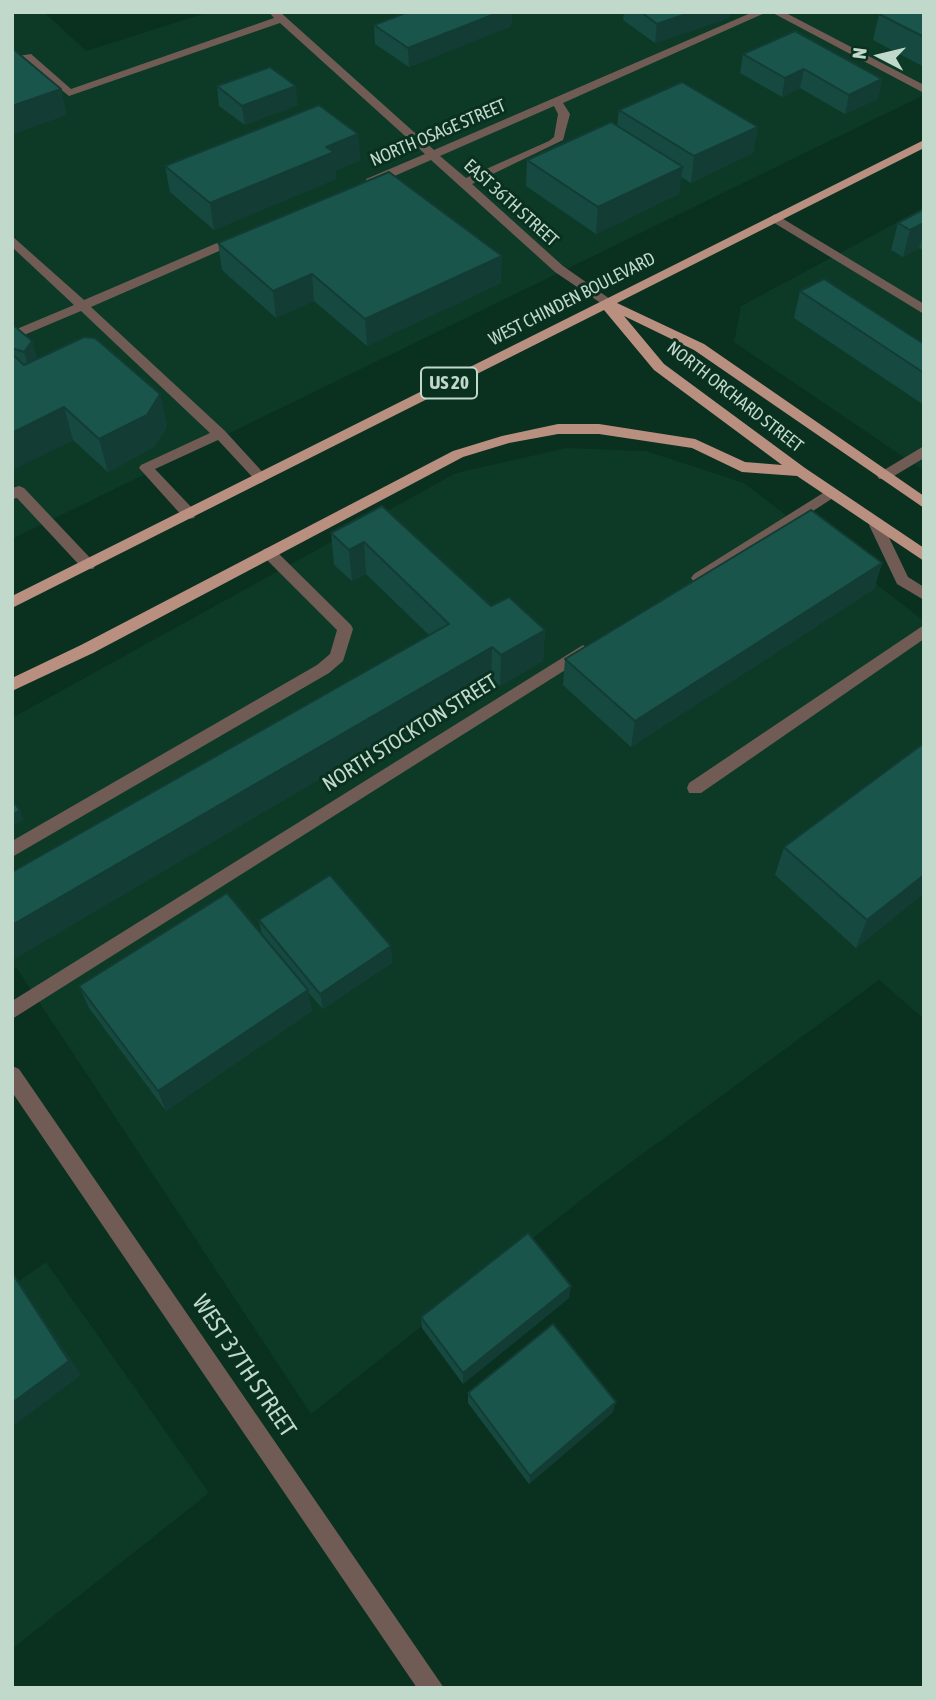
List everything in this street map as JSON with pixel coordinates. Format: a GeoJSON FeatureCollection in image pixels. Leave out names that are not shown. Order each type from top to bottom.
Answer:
{"type":"FeatureCollection","features":[{"type":"Feature","properties":{"kind":"main road","name":"WEST CHINDEN BOULEVARD"},"geometry":{"type":"LineString","coordinates":[[12,603],[924,143]]}},
{"type":"Feature","properties":{"kind":"main road","name":"NORTH ORCHARD STREET"},"geometry":{"type":"LineString","coordinates":[[605,302],[659,367],[800,471],[924,556]]}},
{"type":"Feature","properties":{"kind":"main road","name":"NORTH ORCHARD STREET"},"geometry":{"type":"LineString","coordinates":[[605,302],[699,347],[924,503]]}},
{"type":"Feature","properties":{"kind":"main road"},"geometry":{"type":"LineString","coordinates":[[12,685],[87,649],[458,454],[507,439],[558,429],[599,429],[695,444],[742,467],[800,471]]}},
{"type":"Feature","properties":{"kind":"street","name":"NORTH OSAGE STREET"},"geometry":{"type":"LineString","coordinates":[[363,184],[762,12]]}},
{"type":"Feature","properties":{"kind":"street"},"geometry":{"type":"LineString","coordinates":[[776,12],[924,90]]}},
{"type":"Feature","properties":{"kind":"street"},"geometry":{"type":"LineString","coordinates":[[12,61],[27,56],[69,93],[278,15]]}},
{"type":"Feature","properties":{"kind":"street","name":"EAST 36TH STREET"},"geometry":{"type":"LineString","coordinates":[[278,15],[559,269],[605,302]]}},
{"type":"Feature","properties":{"kind":"street"},"geometry":{"type":"LineString","coordinates":[[463,184],[559,138],[564,114],[556,101]]}},
{"type":"Feature","properties":{"kind":"street"},"geometry":{"type":"LineString","coordinates":[[775,218],[924,310]]}},
{"type":"Feature","properties":{"kind":"street"},"geometry":{"type":"LineString","coordinates":[[12,336],[248,234]]}},
{"type":"Feature","properties":{"kind":"street"},"geometry":{"type":"LineString","coordinates":[[12,240],[220,434],[261,478]]}},
{"type":"Feature","properties":{"kind":"street"},"geometry":{"type":"LineString","coordinates":[[189,514],[146,468],[220,434]]}},
{"type":"Feature","properties":{"kind":"street"},"geometry":{"type":"LineString","coordinates":[[884,476],[924,451]]}},
{"type":"Feature","properties":{"kind":"street"},"geometry":{"type":"LineString","coordinates":[[12,494],[19,491],[88,565]]}},
{"type":"Feature","properties":{"kind":"street"},"geometry":{"type":"LineString","coordinates":[[687,586],[831,493]]}},
{"type":"Feature","properties":{"kind":"street"},"geometry":{"type":"LineString","coordinates":[[876,525],[902,580],[924,595]]}},
{"type":"Feature","properties":{"kind":"street"},"geometry":{"type":"LineString","coordinates":[[12,850],[323,669],[337,657],[345,629],[269,554]]}},
{"type":"Feature","properties":{"kind":"street"},"geometry":{"type":"LineString","coordinates":[[695,788],[924,631]]}},
{"type":"Feature","properties":{"kind":"street","name":"NORTH STOCKTON STREET"},"geometry":{"type":"LineString","coordinates":[[12,1011],[592,646]]}},
{"type":"Feature","properties":{"kind":"street","name":"WEST 37TH STREET"},"geometry":{"type":"LineString","coordinates":[[12,1075],[425,1685]]}},
{"type":"Feature","properties":{"kind":"shaded area"},"geometry":{"type":"Polygon","coordinates":[[[12,12],[44,12],[86,51],[209,12],[924,12],[924,95],[12,539],[12,12]]]}},
{"type":"Feature","properties":{"kind":"shaded area"},"geometry":{"type":"Polygon","coordinates":[[[924,208],[924,471],[734,342],[741,306],[924,208]]]}},
{"type":"Feature","properties":{"kind":"shaded area"},"geometry":{"type":"Polygon","coordinates":[[[566,448],[646,451],[744,483],[924,621],[924,1019],[879,980],[595,1189],[311,1414],[16,967],[12,969],[12,718],[456,473],[566,448]]]}},
{"type":"Feature","properties":{"kind":"shaded area"},"geometry":{"type":"Polygon","coordinates":[[[46,1262],[209,1493],[12,1649],[12,1286],[46,1262]]]}},
{"type":"Feature","properties":{"kind":"building"},"geometry":{"type":"Polygon","coordinates":[[[408,12],[500,12],[408,48],[374,25],[408,12]]]}},
{"type":"Feature","properties":{"kind":"building"},"geometry":{"type":"Polygon","coordinates":[[[641,12],[692,12],[657,24],[641,12]]]}},
{"type":"Feature","properties":{"kind":"building"},"geometry":{"type":"Polygon","coordinates":[[[924,12],[924,37],[879,14],[924,12]]]}},
{"type":"Feature","properties":{"kind":"building"},"geometry":{"type":"Polygon","coordinates":[[[795,31],[882,79],[849,95],[804,69],[785,78],[743,54],[795,31]]]}},
{"type":"Feature","properties":{"kind":"building"},"geometry":{"type":"Polygon","coordinates":[[[12,48],[61,89],[12,106],[12,48]]]}},
{"type":"Feature","properties":{"kind":"building"},"geometry":{"type":"Polygon","coordinates":[[[270,67],[296,86],[242,106],[217,86],[270,67]]]}},
{"type":"Feature","properties":{"kind":"building"},"geometry":{"type":"Polygon","coordinates":[[[682,82],[758,127],[694,156],[619,110],[682,82]]]}},
{"type":"Feature","properties":{"kind":"building"},"geometry":{"type":"Polygon","coordinates":[[[319,105],[358,134],[326,147],[334,152],[210,203],[165,166],[319,105]]]}},
{"type":"Feature","properties":{"kind":"building"},"geometry":{"type":"Polygon","coordinates":[[[611,122],[683,167],[598,207],[527,160],[611,122]]]}},
{"type":"Feature","properties":{"kind":"building"},"geometry":{"type":"Polygon","coordinates":[[[389,172],[502,256],[365,319],[312,274],[273,291],[218,243],[389,172]]]}},
{"type":"Feature","properties":{"kind":"building"},"geometry":{"type":"Polygon","coordinates":[[[924,209],[924,223],[910,230],[898,223],[924,209]]]}},
{"type":"Feature","properties":{"kind":"building"},"geometry":{"type":"Polygon","coordinates":[[[824,279],[924,344],[924,373],[800,291],[824,279]]]}},
{"type":"Feature","properties":{"kind":"building"},"geometry":{"type":"Polygon","coordinates":[[[12,324],[32,341],[24,352],[12,348],[12,324]]]}},
{"type":"Feature","properties":{"kind":"building"},"geometry":{"type":"Polygon","coordinates":[[[84,337],[95,338],[160,394],[147,415],[99,439],[64,407],[12,433],[12,354],[24,365],[84,337]]]}},
{"type":"Feature","properties":{"kind":"building"},"geometry":{"type":"Polygon","coordinates":[[[382,506],[491,606],[509,597],[545,630],[501,655],[492,647],[12,925],[12,872],[449,624],[364,542],[349,550],[331,533],[382,506]]]}},
{"type":"Feature","properties":{"kind":"building"},"geometry":{"type":"Polygon","coordinates":[[[811,510],[882,563],[635,721],[565,659],[811,510]]]}},
{"type":"Feature","properties":{"kind":"building"},"geometry":{"type":"Polygon","coordinates":[[[924,743],[924,875],[867,920],[784,847],[924,743]]]}},
{"type":"Feature","properties":{"kind":"building"},"geometry":{"type":"Polygon","coordinates":[[[12,801],[20,810],[12,815],[12,801]]]}},
{"type":"Feature","properties":{"kind":"building"},"geometry":{"type":"Polygon","coordinates":[[[330,875],[391,946],[320,994],[259,920],[330,875]]]}},
{"type":"Feature","properties":{"kind":"building"},"geometry":{"type":"Polygon","coordinates":[[[227,893],[308,990],[158,1091],[79,986],[227,893]]]}},
{"type":"Feature","properties":{"kind":"building"},"geometry":{"type":"Polygon","coordinates":[[[528,1233],[571,1286],[463,1373],[421,1317],[528,1233]]]}},
{"type":"Feature","properties":{"kind":"building"},"geometry":{"type":"Polygon","coordinates":[[[12,1273],[69,1361],[12,1403],[12,1273]]]}},
{"type":"Feature","properties":{"kind":"building"},"geometry":{"type":"Polygon","coordinates":[[[553,1324],[616,1402],[530,1476],[468,1393],[553,1324]]]}}]}
